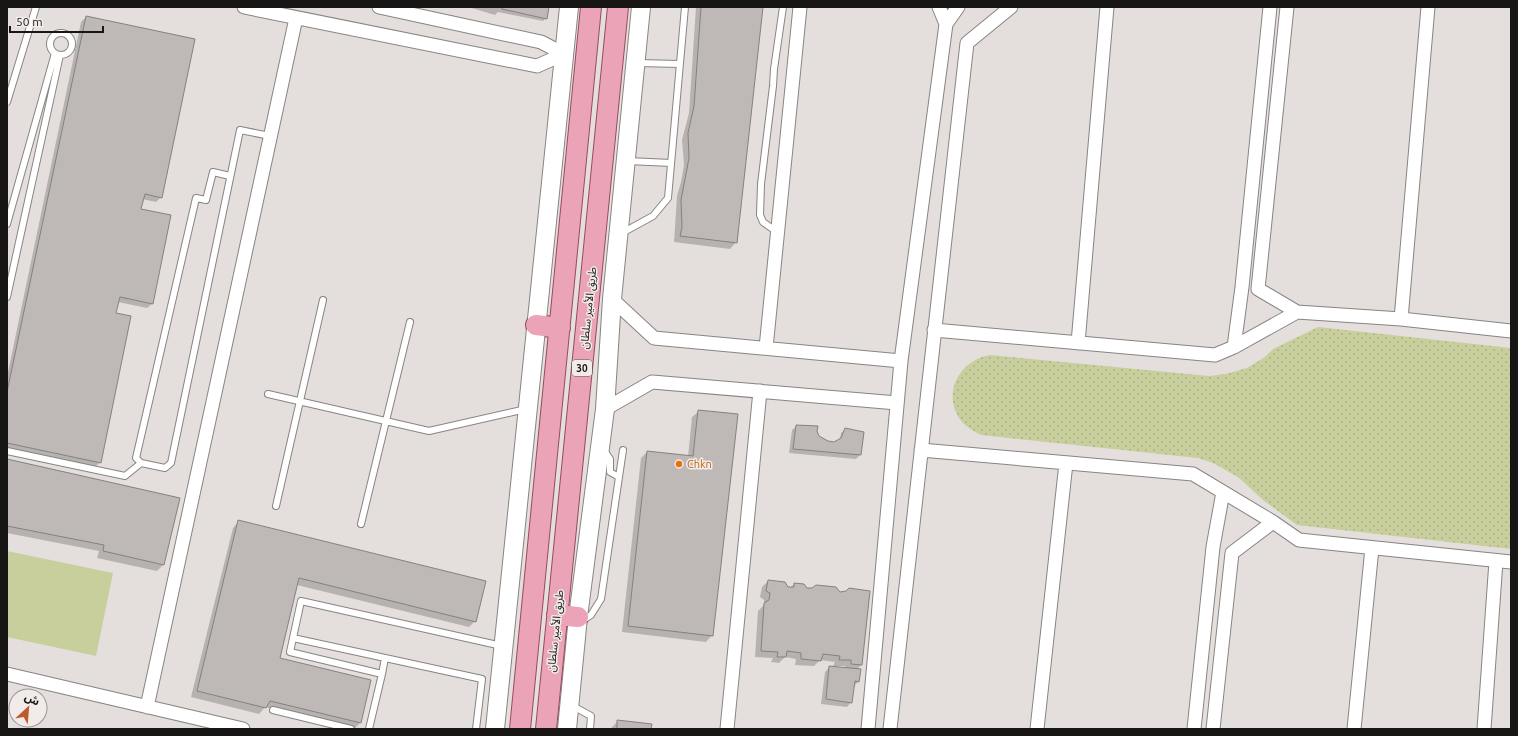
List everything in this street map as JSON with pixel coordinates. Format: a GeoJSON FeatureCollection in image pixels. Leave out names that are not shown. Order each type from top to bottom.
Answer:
{"type":"FeatureCollection","features":[{"type":"Feature","properties":{"kind":"main road"},"geometry":{"type":"LineString","coordinates":[[495,729],[569,7]]}},
{"type":"Feature","properties":{"kind":"main road","name":"30"},"geometry":{"type":"LineString","coordinates":[[520,729],[591,7]]}},
{"type":"Feature","properties":{"kind":"main road","name":"طريق الأمير سلطان"},"geometry":{"type":"LineString","coordinates":[[546,729],[618,7]]}},
{"type":"Feature","properties":{"kind":"main road"},"geometry":{"type":"LineString","coordinates":[[567,729],[578,621],[605,409],[612,299],[641,7]]}},
{"type":"Feature","properties":{"kind":"main road"},"geometry":{"type":"LineString","coordinates":[[536,325],[560,328]]}},
{"type":"Feature","properties":{"kind":"main road"},"geometry":{"type":"LineString","coordinates":[[557,616],[578,621]]}},
{"type":"Feature","properties":{"kind":"street"},"geometry":{"type":"LineString","coordinates":[[244,7],[537,66],[564,54]]}},
{"type":"Feature","properties":{"kind":"street"},"geometry":{"type":"LineString","coordinates":[[379,7],[541,42],[564,54]]}},
{"type":"Feature","properties":{"kind":"street"},"geometry":{"type":"LineString","coordinates":[[766,348],[800,7]]}},
{"type":"Feature","properties":{"kind":"street"},"geometry":{"type":"LineString","coordinates":[[939,7],[946,24]]}},
{"type":"Feature","properties":{"kind":"street"},"geometry":{"type":"LineString","coordinates":[[868,729],[901,361],[946,24],[958,7]]}},
{"type":"Feature","properties":{"kind":"street"},"geometry":{"type":"LineString","coordinates":[[890,729],[967,43],[995,11],[1011,7]]}},
{"type":"Feature","properties":{"kind":"street"},"geometry":{"type":"LineString","coordinates":[[1078,343],[1108,7]]}},
{"type":"Feature","properties":{"kind":"street"},"geometry":{"type":"LineString","coordinates":[[1250,288],[1270,7]]}},
{"type":"Feature","properties":{"kind":"street"},"geometry":{"type":"LineString","coordinates":[[1234,347],[1250,288],[1287,7]]}},
{"type":"Feature","properties":{"kind":"street"},"geometry":{"type":"LineString","coordinates":[[1401,319],[1428,7]]}},
{"type":"Feature","properties":{"kind":"street"},"geometry":{"type":"LineString","coordinates":[[147,706],[296,18]]}},
{"type":"Feature","properties":{"kind":"street"},"geometry":{"type":"LineString","coordinates":[[1250,288],[1297,312],[1401,319],[1511,331]]}},
{"type":"Feature","properties":{"kind":"street"},"geometry":{"type":"LineString","coordinates":[[612,299],[654,338],[901,361]]}},
{"type":"Feature","properties":{"kind":"street"},"geometry":{"type":"LineString","coordinates":[[934,330],[1215,355],[1234,347],[1297,312]]}},
{"type":"Feature","properties":{"kind":"street"},"geometry":{"type":"LineString","coordinates":[[605,409],[652,382],[897,403]]}},
{"type":"Feature","properties":{"kind":"street"},"geometry":{"type":"LineString","coordinates":[[727,729],[760,391]]}},
{"type":"Feature","properties":{"kind":"street"},"geometry":{"type":"LineString","coordinates":[[921,450],[1193,474],[1299,540],[1511,562]]}},
{"type":"Feature","properties":{"kind":"street"},"geometry":{"type":"LineString","coordinates":[[1037,729],[1066,463]]}},
{"type":"Feature","properties":{"kind":"street"},"geometry":{"type":"LineString","coordinates":[[1194,729],[1213,548],[1223,492]]}},
{"type":"Feature","properties":{"kind":"street"},"geometry":{"type":"LineString","coordinates":[[1214,729],[1232,553],[1272,522]]}},
{"type":"Feature","properties":{"kind":"street"},"geometry":{"type":"LineString","coordinates":[[1213,548],[1232,553]]}},
{"type":"Feature","properties":{"kind":"street"},"geometry":{"type":"LineString","coordinates":[[1354,729],[1372,548]]}},
{"type":"Feature","properties":{"kind":"street"},"geometry":{"type":"LineString","coordinates":[[1484,729],[1496,561]]}},
{"type":"Feature","properties":{"kind":"street"},"geometry":{"type":"LineString","coordinates":[[7,674],[242,729]]}},
{"type":"Feature","properties":{"kind":"lane"},"geometry":{"type":"LineString","coordinates":[[7,102],[36,7]]}},
{"type":"Feature","properties":{"kind":"lane"},"geometry":{"type":"LineString","coordinates":[[619,235],[653,216],[668,198],[685,7]]}},
{"type":"Feature","properties":{"kind":"lane"},"geometry":{"type":"LineString","coordinates":[[778,232],[763,222],[760,215],[761,184],[774,69],[783,7]]}},
{"type":"Feature","properties":{"kind":"lane"},"geometry":{"type":"LineString","coordinates":[[7,224],[58,54],[7,297]]}},
{"type":"Feature","properties":{"kind":"lane"},"geometry":{"type":"LineString","coordinates":[[636,63],[680,64]]}},
{"type":"Feature","properties":{"kind":"lane"},"geometry":{"type":"LineString","coordinates":[[230,176],[213,172],[206,200],[196,198],[136,458],[141,464],[165,468],[171,463],[240,130],[270,136]]}},
{"type":"Feature","properties":{"kind":"lane"},"geometry":{"type":"LineString","coordinates":[[626,160],[671,163]]}},
{"type":"Feature","properties":{"kind":"lane"},"geometry":{"type":"LineString","coordinates":[[276,506],[323,300]]}},
{"type":"Feature","properties":{"kind":"lane"},"geometry":{"type":"LineString","coordinates":[[361,524],[410,322]]}},
{"type":"Feature","properties":{"kind":"lane"},"geometry":{"type":"LineString","coordinates":[[268,394],[428,431],[528,409]]}},
{"type":"Feature","properties":{"kind":"lane"},"geometry":{"type":"LineString","coordinates":[[600,445],[610,459],[610,472],[619,477]]}},
{"type":"Feature","properties":{"kind":"lane"},"geometry":{"type":"LineString","coordinates":[[578,621],[591,615],[601,600],[623,450]]}},
{"type":"Feature","properties":{"kind":"lane"},"geometry":{"type":"LineString","coordinates":[[7,451],[125,476],[141,464]]}},
{"type":"Feature","properties":{"kind":"lane"},"geometry":{"type":"LineString","coordinates":[[382,674],[290,652],[301,601],[504,646]]}},
{"type":"Feature","properties":{"kind":"lane"},"geometry":{"type":"LineString","coordinates":[[293,638],[482,679],[476,729]]}},
{"type":"Feature","properties":{"kind":"lane"},"geometry":{"type":"LineString","coordinates":[[369,729],[385,658]]}},
{"type":"Feature","properties":{"kind":"lane"},"geometry":{"type":"LineString","coordinates":[[570,704],[591,716],[590,729]]}},
{"type":"Feature","properties":{"kind":"lane"},"geometry":{"type":"LineString","coordinates":[[273,710],[351,729]]}},
{"type":"Feature","properties":{"kind":"green space"},"geometry":{"type":"Polygon","coordinates":[[[1318,327],[1511,348],[1511,549],[1297,525],[1263,500],[1238,477],[1213,463],[1198,458],[981,435],[963,423],[956,413],[953,402],[953,391],[961,372],[969,364],[979,358],[990,355],[1209,376],[1226,374],[1247,368],[1265,357],[1273,349],[1318,327]]]}},
{"type":"Feature","properties":{"kind":"green space"},"geometry":{"type":"Polygon","coordinates":[[[7,551],[113,573],[96,656],[7,637],[7,551]]]}},
{"type":"Feature","properties":{"kind":"building"},"geometry":{"type":"Polygon","coordinates":[[[502,7],[549,7],[547,19],[502,9],[502,7]]]}},
{"type":"Feature","properties":{"kind":"building"},"geometry":{"type":"Polygon","coordinates":[[[701,7],[763,7],[737,243],[680,236],[682,227],[681,200],[689,158],[688,133],[694,106],[701,7]]]}},
{"type":"Feature","properties":{"kind":"building"},"geometry":{"type":"Polygon","coordinates":[[[86,16],[195,39],[162,198],[145,194],[141,209],[171,215],[153,304],[120,297],[116,313],[131,316],[101,463],[7,443],[7,392],[86,16]]]}},
{"type":"Feature","properties":{"kind":"building"},"geometry":{"type":"Polygon","coordinates":[[[698,410],[738,414],[713,636],[628,626],[647,451],[693,456],[698,410]]]}},
{"type":"Feature","properties":{"kind":"building"},"geometry":{"type":"Polygon","coordinates":[[[796,425],[818,426],[817,431],[819,436],[828,441],[834,442],[841,438],[845,428],[864,432],[861,455],[793,449],[796,425]]]}},
{"type":"Feature","properties":{"kind":"building"},"geometry":{"type":"Polygon","coordinates":[[[7,459],[180,498],[164,565],[103,551],[104,545],[7,526],[7,459]]]}},
{"type":"Feature","properties":{"kind":"building"},"geometry":{"type":"Polygon","coordinates":[[[238,520],[486,581],[476,622],[299,578],[280,658],[371,680],[361,723],[270,701],[266,708],[197,691],[238,520]]]}},
{"type":"Feature","properties":{"kind":"building"},"geometry":{"type":"Polygon","coordinates":[[[768,580],[785,582],[788,587],[794,587],[794,583],[804,584],[807,588],[812,588],[816,585],[836,587],[840,592],[846,591],[849,588],[870,591],[862,665],[851,664],[851,660],[839,660],[840,656],[823,654],[821,661],[801,659],[801,653],[787,651],[786,657],[777,657],[778,652],[761,651],[764,603],[769,600],[770,593],[766,591],[768,580]]]}},
{"type":"Feature","properties":{"kind":"building"},"geometry":{"type":"Polygon","coordinates":[[[829,666],[861,669],[859,682],[855,681],[852,703],[826,699],[829,666]]]}},
{"type":"Feature","properties":{"kind":"building"},"geometry":{"type":"Polygon","coordinates":[[[617,720],[652,724],[651,729],[617,729],[617,720]]]}},
{"type":"Feature","properties":{"kind":"place","name":"Chkn"},"geometry":{"type":"Point","coordinates":[679,464]}}]}
